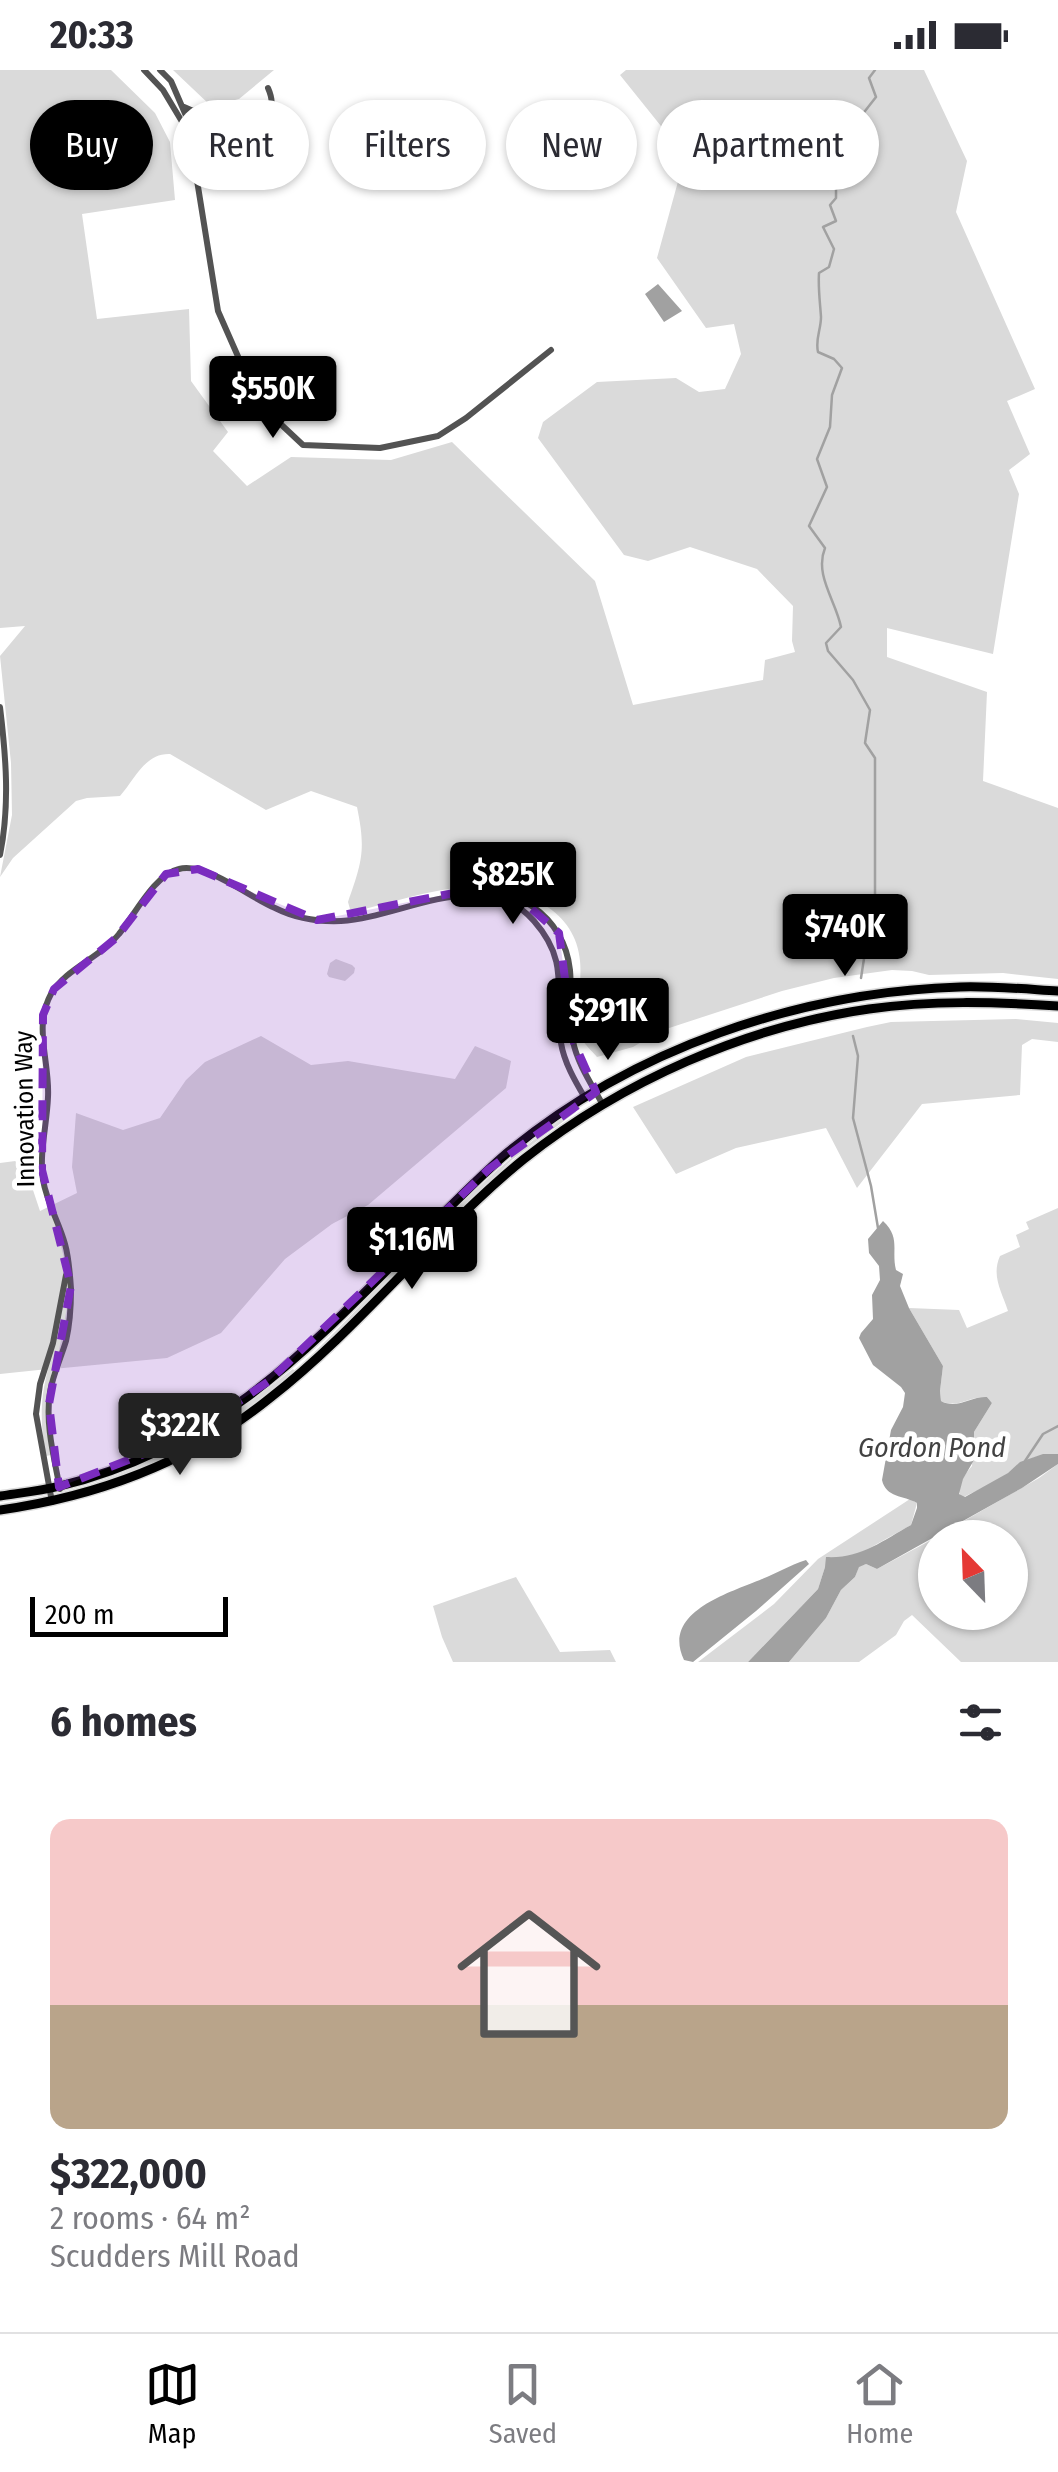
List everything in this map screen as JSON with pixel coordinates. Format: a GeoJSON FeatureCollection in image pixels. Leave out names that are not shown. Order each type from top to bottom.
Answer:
{"type":"FeatureCollection","features":[{"type":"Feature","properties":{"kind":"main road"},"geometry":{"type":"LineString","coordinates":[[0,1496],[54,1488],[138,1460],[228,1413],[318,1339],[500,1160],[585,1098],[640,1067],[739,1026],[876,994],[993,986],[1058,991]]}},
{"type":"Feature","properties":{"kind":"main road"},"geometry":{"type":"LineString","coordinates":[[0,1510],[57,1501],[108,1487],[174,1459],[219,1434],[313,1362],[525,1158],[635,1086],[706,1053],[841,1014],[956,1003],[1058,1006]]}},
{"type":"Feature","properties":{"kind":"street"},"geometry":{"type":"LineString","coordinates":[[144,70],[173,108]]}},
{"type":"Feature","properties":{"kind":"street"},"geometry":{"type":"LineString","coordinates":[[162,72],[180,100]]}},
{"type":"Feature","properties":{"kind":"street"},"geometry":{"type":"LineString","coordinates":[[268,88],[272,100]]}},
{"type":"Feature","properties":{"kind":"street"},"geometry":{"type":"LineString","coordinates":[[198,190],[218,311],[270,415],[303,445],[380,448],[438,436],[551,350]]}},
{"type":"Feature","properties":{"kind":"street"},"geometry":{"type":"LineString","coordinates":[[0,707],[8,783],[0,855]]}},
{"type":"Feature","properties":{"kind":"street","name":"Innovation Way"},"geometry":{"type":"LineString","coordinates":[[54,1488],[49,1404],[68,1333],[70,1301],[65,1243],[47,1197],[42,1170],[48,1096],[43,1015],[54,988],[116,938],[160,880],[180,868],[198,869],[274,908],[318,920],[346,920],[447,898],[476,895],[502,900],[526,913],[546,936],[556,957],[561,1044],[585,1098]]}},
{"type":"Feature","properties":{"kind":"street","name":"Innovation Way"},"geometry":{"type":"LineString","coordinates":[[447,898],[464,891],[502,892],[527,902],[559,933],[569,964],[574,1047],[602,1105]]}},
{"type":"Feature","properties":{"kind":"street","name":"Innovation Way"},"geometry":{"type":"LineString","coordinates":[[54,1488],[36,1414],[68,1264]]}},
{"type":"Feature","properties":{"kind":"street"},"geometry":{"type":"LineString","coordinates":[[56,1330],[68,1333]]}},
{"type":"Feature","properties":{"kind":"street"},"geometry":{"type":"LineString","coordinates":[[54,1488],[57,1501]]}},
{"type":"Feature","properties":{"kind":"highlighted area"},"geometry":{"type":"Polygon","coordinates":[[[198,869],[317,920],[464,891],[518,897],[559,933],[573,1040],[596,1092],[489,1169],[269,1381],[185,1438],[59,1487],[49,1404],[71,1286],[42,1170],[43,1015],[54,989],[116,938],[166,874],[198,869]]]}},
{"type":"Feature","properties":{"kind":"shaded area"},"geometry":{"type":"Polygon","coordinates":[[[0,70],[111,70],[142,100],[30,100],[30,190],[153,190],[155,113],[170,142],[175,200],[82,214],[97,319],[189,309],[191,381],[228,432],[213,451],[247,486],[291,457],[391,460],[452,442],[595,581],[633,705],[763,680],[765,660],[795,652],[793,606],[757,569],[690,547],[648,561],[624,555],[538,438],[543,422],[597,382],[676,378],[699,392],[725,389],[741,354],[734,324],[706,328],[657,258],[676,190],[879,190],[879,100],[657,100],[657,121],[620,75],[626,70],[924,70],[967,161],[956,212],[1035,389],[1007,401],[1030,454],[1009,470],[1019,494],[993,654],[887,628],[887,657],[987,692],[983,781],[1058,808],[1058,979],[1003,973],[929,975],[892,970],[834,978],[660,1031],[633,1047],[597,1057],[580,1032],[579,952],[569,929],[544,905],[498,888],[475,887],[452,888],[356,911],[350,909],[348,902],[361,856],[357,807],[311,791],[266,810],[170,754],[147,762],[120,796],[76,801],[13,858],[0,877],[12,815],[0,656],[25,626],[0,628],[0,70]]]}},
{"type":"Feature","properties":{"kind":"shaded area"},"geometry":{"type":"Polygon","coordinates":[[[173,70],[274,70],[239,99],[205,100],[173,70]]]}},
{"type":"Feature","properties":{"kind":"shaded area"},"geometry":{"type":"Polygon","coordinates":[[[336,959],[355,968],[345,981],[327,974],[330,963],[336,959]]]}},
{"type":"Feature","properties":{"kind":"shaded area"},"geometry":{"type":"Polygon","coordinates":[[[1016,1019],[1058,1023],[1058,1042],[1032,1039],[1022,1045],[1020,1095],[922,1104],[857,1188],[826,1128],[736,1148],[676,1174],[633,1107],[746,1057],[867,1027],[891,1022],[1016,1019]]]}},
{"type":"Feature","properties":{"kind":"shaded area"},"geometry":{"type":"Polygon","coordinates":[[[261,1036],[311,1065],[348,1061],[455,1079],[475,1046],[511,1061],[506,1088],[368,1205],[332,1224],[285,1259],[221,1333],[167,1358],[53,1369],[46,1411],[51,1455],[46,1456],[42,1412],[48,1369],[0,1374],[0,1163],[23,1160],[40,1211],[77,1193],[72,1167],[76,1113],[123,1130],[160,1118],[186,1080],[205,1062],[261,1036]]]}},
{"type":"Feature","properties":{"kind":"shaded area"},"geometry":{"type":"Polygon","coordinates":[[[575,1110],[513,1159],[315,1352],[471,1194],[504,1164],[575,1110]]]}},
{"type":"Feature","properties":{"kind":"shaded area"},"geometry":{"type":"Polygon","coordinates":[[[1058,1208],[1058,1454],[1030,1459],[961,1497],[960,1485],[972,1466],[974,1432],[992,1403],[987,1397],[953,1404],[941,1401],[943,1366],[909,1308],[959,1310],[967,1328],[1008,1311],[997,1277],[1000,1256],[1020,1247],[1016,1235],[1029,1229],[1026,1222],[1058,1208]]]}},
{"type":"Feature","properties":{"kind":"shaded area"},"geometry":{"type":"Polygon","coordinates":[[[293,1369],[254,1406],[200,1441],[114,1480],[69,1494],[187,1441],[293,1369]]]}},
{"type":"Feature","properties":{"kind":"shaded area"},"geometry":{"type":"Polygon","coordinates":[[[1058,1464],[1058,1662],[961,1662],[928,1630],[1028,1630],[1028,1520],[966,1520],[1058,1464]]]}},
{"type":"Feature","properties":{"kind":"shaded area"},"geometry":{"type":"Polygon","coordinates":[[[910,1499],[917,1503],[911,1525],[859,1554],[825,1567],[818,1589],[748,1662],[698,1662],[774,1604],[818,1559],[910,1499]]]}},
{"type":"Feature","properties":{"kind":"shaded area"},"geometry":{"type":"Polygon","coordinates":[[[918,1547],[918,1621],[912,1615],[896,1635],[859,1662],[789,1662],[826,1618],[859,1566],[866,1564],[877,1569],[918,1547]]]}},
{"type":"Feature","properties":{"kind":"shaded area"},"geometry":{"type":"Polygon","coordinates":[[[516,1577],[560,1652],[610,1650],[616,1662],[453,1662],[433,1606],[516,1577]]]}},
{"type":"Feature","properties":{"kind":"water"},"geometry":{"type":"Polygon","coordinates":[[[658,284],[682,311],[664,322],[645,294],[658,284]]]}},
{"type":"Feature","properties":{"kind":"water","name":"Gordon Pond"},"geometry":{"type":"Polygon","coordinates":[[[883,1221],[889,1227],[894,1239],[896,1270],[903,1274],[900,1286],[943,1366],[941,1401],[953,1404],[987,1397],[992,1403],[974,1432],[974,1460],[959,1494],[965,1497],[1020,1462],[1043,1454],[1058,1454],[1058,1464],[965,1520],[918,1520],[918,1546],[877,1569],[866,1564],[859,1567],[826,1618],[789,1662],[748,1662],[818,1589],[826,1557],[850,1555],[880,1543],[911,1525],[917,1508],[917,1503],[887,1490],[882,1480],[891,1430],[903,1407],[905,1393],[873,1365],[859,1338],[873,1319],[872,1295],[880,1280],[868,1239],[883,1221]]]}},
{"type":"Feature","properties":{"kind":"water"},"geometry":{"type":"Polygon","coordinates":[[[806,1560],[809,1564],[756,1611],[693,1662],[684,1660],[679,1643],[682,1629],[702,1607],[806,1560]]]}},
{"type":"Feature","properties":{"kind":"waterway"},"geometry":{"type":"LineString","coordinates":[[861,978],[868,933],[875,919],[875,758],[865,743],[870,710],[853,680],[828,651],[826,643],[841,627],[824,578],[825,548],[809,526],[827,487],[817,459],[830,427],[832,395],[842,368],[834,359],[818,352],[817,347],[821,317],[819,273],[829,267],[834,249],[823,227],[836,221],[830,205],[845,174],[845,153],[853,134],[842,124],[848,117],[858,120],[876,97],[869,78],[875,70]]}},
{"type":"Feature","properties":{"kind":"waterway"},"geometry":{"type":"LineString","coordinates":[[853,1036],[858,1056],[853,1118],[878,1228]]}},
{"type":"Feature","properties":{"kind":"waterway"},"geometry":{"type":"LineString","coordinates":[[1025,1461],[1043,1434],[1058,1426]]}}]}
